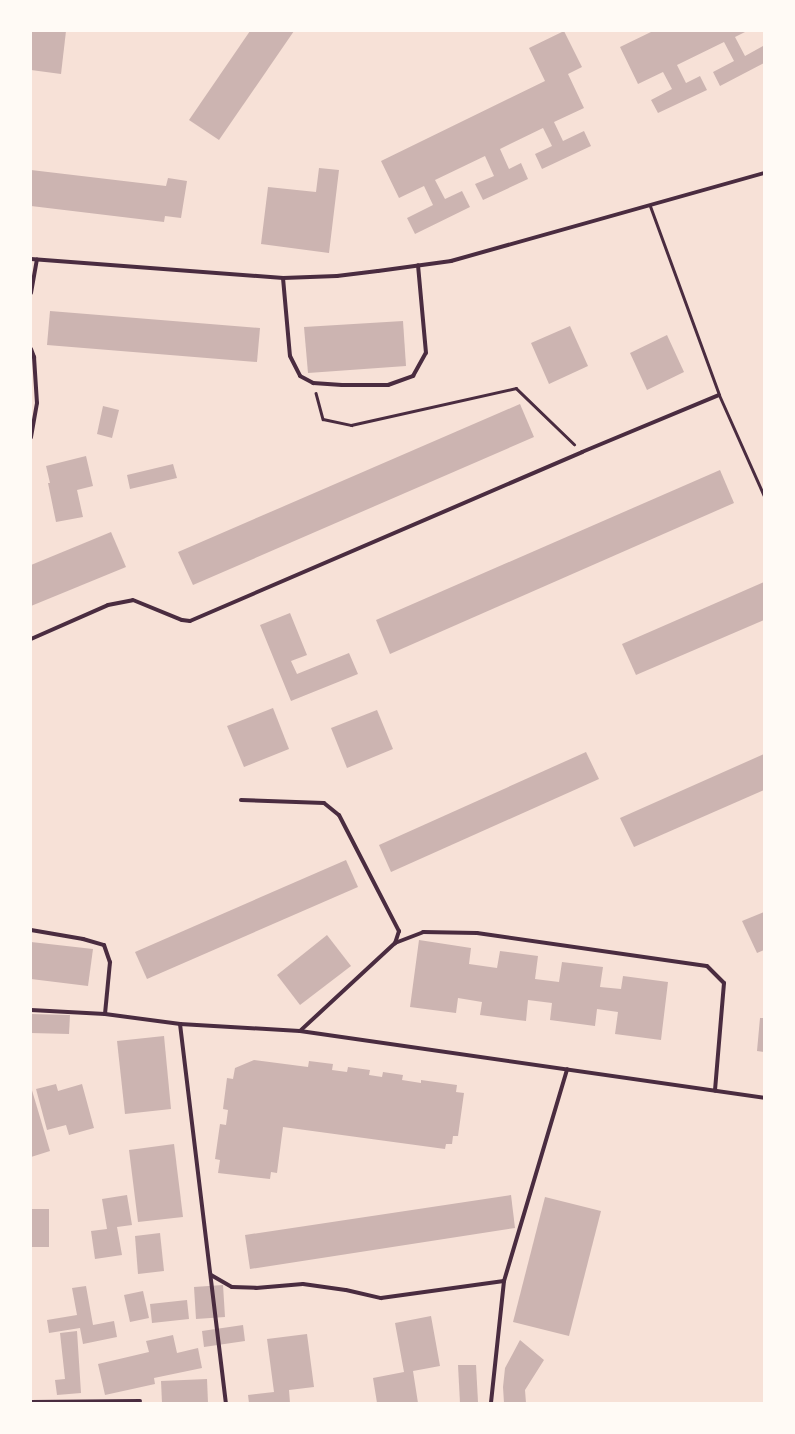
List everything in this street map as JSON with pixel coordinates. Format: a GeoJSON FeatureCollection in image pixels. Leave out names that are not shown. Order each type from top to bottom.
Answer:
{"type":"FeatureCollection","features":[{"type":"Feature","properties":{"kind":"street"},"geometry":{"type":"LineString","coordinates":[[31,259],[283,278],[337,276],[451,262],[764,173]]}},
{"type":"Feature","properties":{"kind":"street"},"geometry":{"type":"LineString","coordinates":[[31,293],[36,260]]}},
{"type":"Feature","properties":{"kind":"street"},"geometry":{"type":"LineString","coordinates":[[283,278],[290,356],[300,376],[313,383],[342,385],[388,385],[413,376],[426,353],[418,265]]}},
{"type":"Feature","properties":{"kind":"street"},"geometry":{"type":"LineString","coordinates":[[31,349],[34,358],[37,403],[31,437]]}},
{"type":"Feature","properties":{"kind":"street"},"geometry":{"type":"LineString","coordinates":[[31,639],[108,605],[133,600],[182,620],[190,621],[582,452],[719,395]]}},
{"type":"Feature","properties":{"kind":"street"},"geometry":{"type":"LineString","coordinates":[[241,800],[324,803],[339,815],[399,931],[395,943]]}},
{"type":"Feature","properties":{"kind":"street"},"geometry":{"type":"LineString","coordinates":[[31,930],[83,939],[104,945],[110,962],[105,1014]]}},
{"type":"Feature","properties":{"kind":"street"},"geometry":{"type":"LineString","coordinates":[[300,1031],[395,943],[423,932],[477,933],[707,966],[724,983],[715,1091]]}},
{"type":"Feature","properties":{"kind":"street"},"geometry":{"type":"LineString","coordinates":[[31,1010],[105,1014],[180,1024],[300,1031],[764,1098]]}},
{"type":"Feature","properties":{"kind":"street"},"geometry":{"type":"LineString","coordinates":[[180,1024],[226,1403]]}},
{"type":"Feature","properties":{"kind":"street"},"geometry":{"type":"LineString","coordinates":[[491,1403],[504,1281],[567,1070]]}},
{"type":"Feature","properties":{"kind":"street"},"geometry":{"type":"LineString","coordinates":[[211,1275],[232,1287],[256,1288],[303,1284],[346,1290],[381,1298],[504,1281]]}},
{"type":"Feature","properties":{"kind":"street"},"geometry":{"type":"LineString","coordinates":[[31,1402],[140,1401]]}},
{"type":"Feature","properties":{"kind":"lane"},"geometry":{"type":"LineString","coordinates":[[650,206],[719,395],[764,496]]}},
{"type":"Feature","properties":{"kind":"path"},"geometry":{"type":"LineString","coordinates":[[313,383],[323,419],[351,425],[516,388],[582,452]]}},
{"type":"Feature","properties":{"kind":"building"},"geometry":{"type":"Polygon","coordinates":[[[31,31],[66,31],[61,74],[31,70],[31,31]]]}},
{"type":"Feature","properties":{"kind":"building"},"geometry":{"type":"Polygon","coordinates":[[[250,31],[294,31],[219,140],[189,120],[250,31]]]}},
{"type":"Feature","properties":{"kind":"building"},"geometry":{"type":"Polygon","coordinates":[[[564,31],[582,67],[568,74],[584,108],[554,122],[563,141],[584,131],[591,146],[542,169],[535,154],[552,146],[543,128],[500,149],[509,169],[521,163],[528,179],[483,200],[475,184],[494,176],[485,156],[435,180],[445,199],[462,191],[470,207],[415,234],[407,218],[433,205],[424,186],[399,198],[381,161],[545,81],[529,48],[564,31]]]}},
{"type":"Feature","properties":{"kind":"building"},"geometry":{"type":"Polygon","coordinates":[[[653,31],[747,31],[735,37],[745,56],[763,46],[764,63],[720,86],[713,72],[734,61],[724,42],[677,65],[686,83],[700,76],[707,90],[658,113],[651,100],[672,89],[663,72],[638,84],[620,47],[653,31]]]}},
{"type":"Feature","properties":{"kind":"building"},"geometry":{"type":"Polygon","coordinates":[[[319,168],[339,170],[329,253],[261,244],[268,187],[316,192],[319,168]]]}},
{"type":"Feature","properties":{"kind":"building"},"geometry":{"type":"Polygon","coordinates":[[[31,170],[166,186],[168,178],[187,181],[181,218],[165,216],[164,222],[31,206],[31,170]]]}},
{"type":"Feature","properties":{"kind":"building"},"geometry":{"type":"Polygon","coordinates":[[[50,311],[260,328],[257,362],[47,345],[50,311]]]}},
{"type":"Feature","properties":{"kind":"building"},"geometry":{"type":"Polygon","coordinates":[[[403,321],[406,366],[308,373],[304,327],[403,321]]]}},
{"type":"Feature","properties":{"kind":"building"},"geometry":{"type":"Polygon","coordinates":[[[570,326],[588,366],[549,384],[531,343],[570,326]]]}},
{"type":"Feature","properties":{"kind":"building"},"geometry":{"type":"Polygon","coordinates":[[[667,335],[684,372],[647,390],[630,353],[667,335]]]}},
{"type":"Feature","properties":{"kind":"building"},"geometry":{"type":"Polygon","coordinates":[[[520,404],[534,437],[193,585],[178,552],[520,404]]]}},
{"type":"Feature","properties":{"kind":"building"},"geometry":{"type":"Polygon","coordinates":[[[103,406],[119,410],[112,438],[97,434],[103,406]]]}},
{"type":"Feature","properties":{"kind":"building"},"geometry":{"type":"Polygon","coordinates":[[[86,456],[93,486],[77,490],[83,517],[56,522],[46,466],[86,456]]]}},
{"type":"Feature","properties":{"kind":"building"},"geometry":{"type":"Polygon","coordinates":[[[173,464],[177,478],[130,489],[127,475],[173,464]]]}},
{"type":"Feature","properties":{"kind":"building"},"geometry":{"type":"Polygon","coordinates":[[[720,470],[734,503],[390,654],[376,620],[720,470]]]}},
{"type":"Feature","properties":{"kind":"building"},"geometry":{"type":"Polygon","coordinates":[[[111,532],[126,567],[31,606],[31,565],[111,532]]]}},
{"type":"Feature","properties":{"kind":"building"},"geometry":{"type":"Polygon","coordinates":[[[764,582],[764,620],[636,675],[622,644],[764,582]]]}},
{"type":"Feature","properties":{"kind":"building"},"geometry":{"type":"Polygon","coordinates":[[[290,613],[307,655],[291,661],[297,674],[349,653],[358,674],[291,701],[260,625],[290,613]]]}},
{"type":"Feature","properties":{"kind":"building"},"geometry":{"type":"Polygon","coordinates":[[[273,708],[289,749],[244,767],[227,726],[273,708]]]}},
{"type":"Feature","properties":{"kind":"building"},"geometry":{"type":"Polygon","coordinates":[[[377,710],[393,749],[347,768],[331,728],[377,710]]]}},
{"type":"Feature","properties":{"kind":"building"},"geometry":{"type":"Polygon","coordinates":[[[586,752],[599,779],[391,872],[379,845],[586,752]]]}},
{"type":"Feature","properties":{"kind":"building"},"geometry":{"type":"Polygon","coordinates":[[[764,754],[764,790],[634,847],[620,818],[764,754]]]}},
{"type":"Feature","properties":{"kind":"building"},"geometry":{"type":"Polygon","coordinates":[[[346,860],[358,887],[147,979],[135,952],[346,860]]]}},
{"type":"Feature","properties":{"kind":"building"},"geometry":{"type":"Polygon","coordinates":[[[764,912],[764,950],[757,953],[742,921],[764,912]]]}},
{"type":"Feature","properties":{"kind":"building"},"geometry":{"type":"Polygon","coordinates":[[[327,935],[351,966],[300,1005],[277,975],[327,935]]]}},
{"type":"Feature","properties":{"kind":"building"},"geometry":{"type":"Polygon","coordinates":[[[419,940],[471,948],[469,964],[497,968],[500,951],[538,956],[535,979],[559,982],[562,962],[603,967],[600,987],[621,989],[623,976],[668,982],[661,1040],[615,1034],[618,1012],[597,1009],[595,1026],[550,1020],[552,1003],[528,1000],[526,1021],[480,1015],[482,1002],[458,998],[456,1013],[410,1007],[419,940]]]}},
{"type":"Feature","properties":{"kind":"building"},"geometry":{"type":"Polygon","coordinates":[[[31,942],[93,949],[88,986],[31,979],[31,942]]]}},
{"type":"Feature","properties":{"kind":"building"},"geometry":{"type":"Polygon","coordinates":[[[31,1014],[70,1015],[69,1034],[31,1033],[31,1014]]]}},
{"type":"Feature","properties":{"kind":"building"},"geometry":{"type":"Polygon","coordinates":[[[760,1018],[764,1018],[764,1052],[757,1051],[760,1018]]]}},
{"type":"Feature","properties":{"kind":"building"},"geometry":{"type":"Polygon","coordinates":[[[164,1036],[171,1109],[125,1114],[117,1041],[164,1036]]]}},
{"type":"Feature","properties":{"kind":"building"},"geometry":{"type":"Polygon","coordinates":[[[254,1060],[308,1067],[309,1061],[333,1064],[332,1070],[347,1072],[348,1067],[370,1070],[369,1075],[382,1077],[383,1072],[403,1075],[402,1080],[421,1083],[421,1080],[457,1085],[456,1092],[464,1093],[458,1136],[453,1136],[452,1144],[446,1144],[445,1149],[283,1127],[277,1173],[271,1172],[270,1179],[218,1173],[220,1160],[215,1159],[220,1124],[226,1125],[228,1110],[223,1109],[227,1078],[233,1079],[235,1068],[254,1060]]]}},
{"type":"Feature","properties":{"kind":"building"},"geometry":{"type":"Polygon","coordinates":[[[56,1084],[58,1091],[82,1084],[94,1128],[69,1135],[66,1125],[47,1130],[36,1089],[56,1084]]]}},
{"type":"Feature","properties":{"kind":"building"},"geometry":{"type":"Polygon","coordinates":[[[31,1087],[50,1151],[31,1157],[31,1087]]]}},
{"type":"Feature","properties":{"kind":"building"},"geometry":{"type":"Polygon","coordinates":[[[174,1144],[183,1217],[138,1222],[129,1150],[174,1144]]]}},
{"type":"Feature","properties":{"kind":"building"},"geometry":{"type":"Polygon","coordinates":[[[127,1195],[132,1225],[117,1227],[122,1255],[95,1259],[91,1231],[107,1229],[102,1199],[127,1195]]]}},
{"type":"Feature","properties":{"kind":"building"},"geometry":{"type":"Polygon","coordinates":[[[511,1195],[515,1228],[250,1269],[245,1235],[511,1195]]]}},
{"type":"Feature","properties":{"kind":"building"},"geometry":{"type":"Polygon","coordinates":[[[545,1197],[601,1211],[569,1336],[513,1322],[545,1197]]]}},
{"type":"Feature","properties":{"kind":"building"},"geometry":{"type":"Polygon","coordinates":[[[31,1209],[49,1209],[49,1247],[31,1247],[31,1209]]]}},
{"type":"Feature","properties":{"kind":"building"},"geometry":{"type":"Polygon","coordinates":[[[160,1233],[164,1271],[138,1274],[135,1236],[160,1233]]]}},
{"type":"Feature","properties":{"kind":"building"},"geometry":{"type":"Polygon","coordinates":[[[223,1285],[225,1317],[196,1319],[194,1287],[223,1285]]]}},
{"type":"Feature","properties":{"kind":"building"},"geometry":{"type":"Polygon","coordinates":[[[86,1286],[93,1325],[114,1321],[117,1337],[83,1344],[80,1328],[49,1333],[47,1320],[77,1315],[72,1288],[86,1286]]]}},
{"type":"Feature","properties":{"kind":"building"},"geometry":{"type":"Polygon","coordinates":[[[143,1291],[149,1318],[130,1322],[124,1295],[143,1291]]]}},
{"type":"Feature","properties":{"kind":"building"},"geometry":{"type":"Polygon","coordinates":[[[187,1300],[189,1319],[152,1323],[150,1304],[187,1300]]]}},
{"type":"Feature","properties":{"kind":"building"},"geometry":{"type":"Polygon","coordinates":[[[431,1316],[440,1366],[413,1371],[418,1403],[377,1403],[373,1378],[404,1372],[395,1323],[431,1316]]]}},
{"type":"Feature","properties":{"kind":"building"},"geometry":{"type":"Polygon","coordinates":[[[243,1325],[245,1341],[204,1347],[202,1331],[243,1325]]]}},
{"type":"Feature","properties":{"kind":"building"},"geometry":{"type":"Polygon","coordinates":[[[77,1331],[81,1393],[57,1395],[55,1380],[65,1379],[60,1333],[77,1331]]]}},
{"type":"Feature","properties":{"kind":"building"},"geometry":{"type":"Polygon","coordinates":[[[307,1334],[314,1387],[289,1390],[290,1403],[249,1403],[248,1395],[274,1392],[267,1339],[307,1334]]]}},
{"type":"Feature","properties":{"kind":"building"},"geometry":{"type":"Polygon","coordinates":[[[173,1335],[177,1353],[198,1348],[202,1368],[154,1378],[155,1384],[105,1395],[98,1364],[149,1352],[146,1341],[173,1335]]]}},
{"type":"Feature","properties":{"kind":"building"},"geometry":{"type":"Polygon","coordinates":[[[520,1340],[544,1360],[525,1390],[526,1403],[504,1403],[503,1387],[505,1368],[520,1340]]]}},
{"type":"Feature","properties":{"kind":"building"},"geometry":{"type":"Polygon","coordinates":[[[458,1365],[476,1365],[478,1402],[460,1403],[458,1365]]]}},
{"type":"Feature","properties":{"kind":"building"},"geometry":{"type":"Polygon","coordinates":[[[207,1379],[208,1403],[162,1403],[161,1381],[207,1379]]]}}]}
